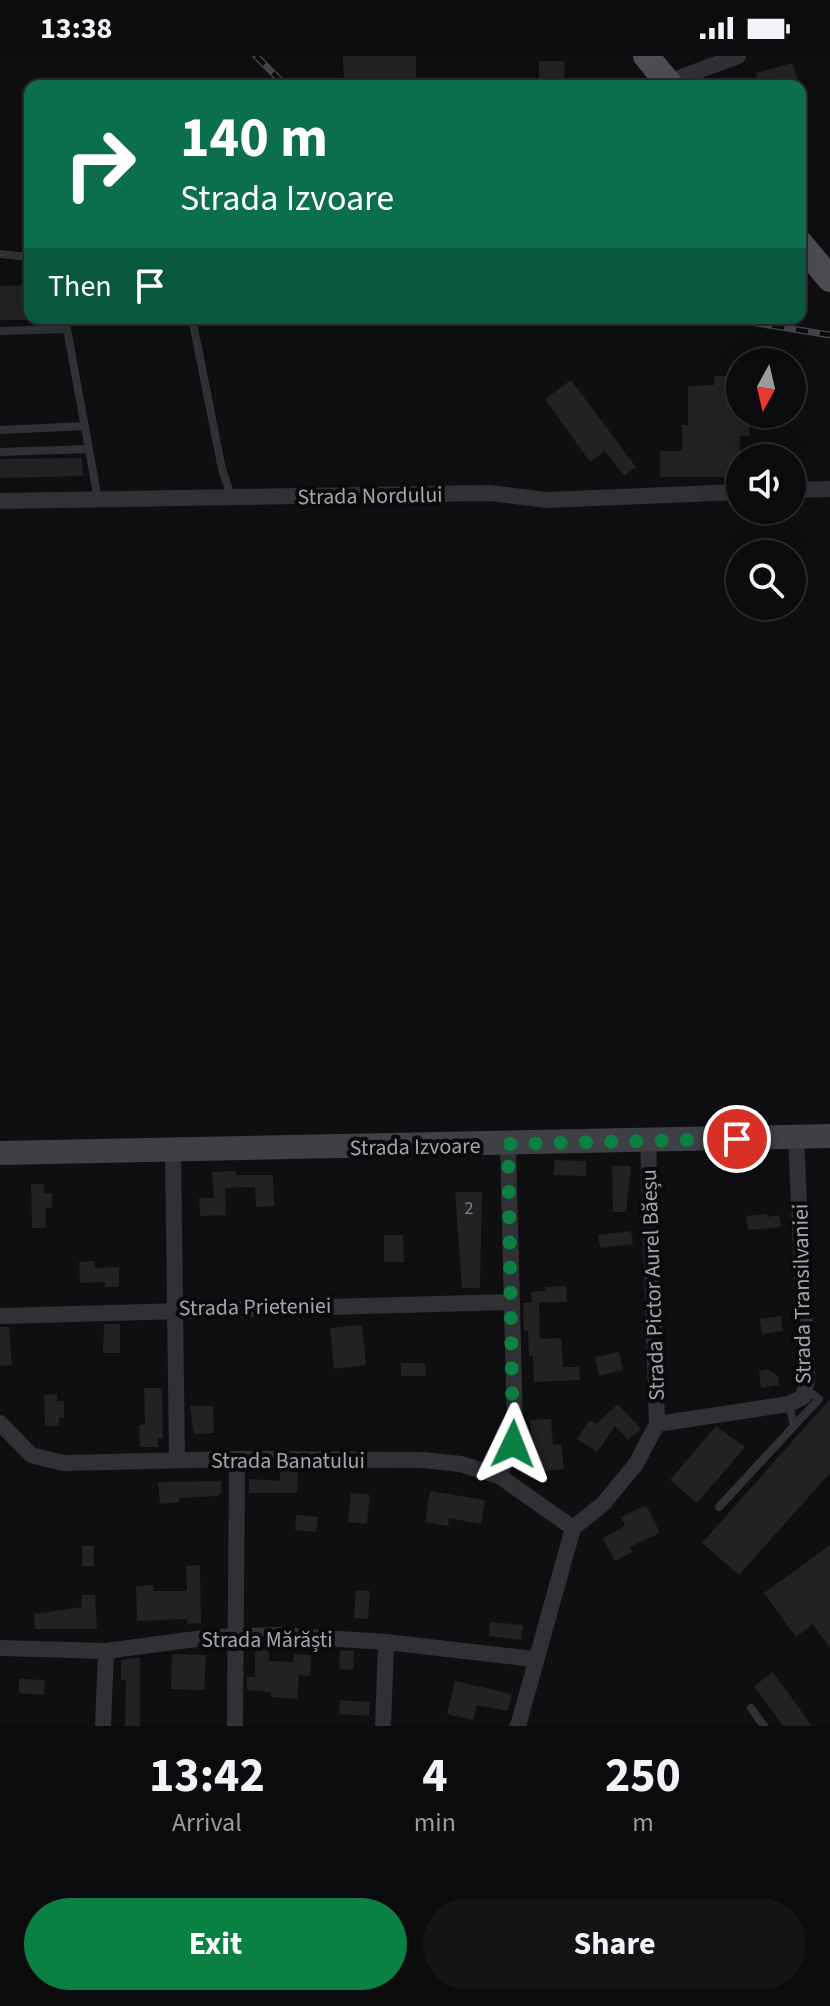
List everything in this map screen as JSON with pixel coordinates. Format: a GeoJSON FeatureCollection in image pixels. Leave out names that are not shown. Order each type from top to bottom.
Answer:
{"type":"FeatureCollection","features":[{"type":"Feature","properties":{"kind":"main road"},"geometry":{"type":"LineString","coordinates":[[646,56],[666,80]]}},
{"type":"Feature","properties":{"kind":"main road"},"geometry":{"type":"LineString","coordinates":[[806,250],[830,279]]}},
{"type":"Feature","properties":{"kind":"main road","name":"Strada Izvoare"},"geometry":{"type":"LineString","coordinates":[[0,1153],[830,1136]]}},
{"type":"Feature","properties":{"kind":"street"},"geometry":{"type":"LineString","coordinates":[[679,80],[738,56]]}},
{"type":"Feature","properties":{"kind":"street"},"geometry":{"type":"LineString","coordinates":[[806,490],[830,489]]}},
{"type":"Feature","properties":{"kind":"street","name":"Strada Nordului"},"geometry":{"type":"LineString","coordinates":[[0,501],[490,493],[547,500],[726,493]]}},
{"type":"Feature","properties":{"kind":"street","name":"Strada Transilvaniei"},"geometry":{"type":"LineString","coordinates":[[657,1424],[789,1404],[803,1397],[806,1389],[796,1137]]}},
{"type":"Feature","properties":{"kind":"street","name":"Strada Pictor Aurel Băeșu"},"geometry":{"type":"LineString","coordinates":[[573,1528],[603,1504],[636,1464],[657,1424],[648,1141]]}},
{"type":"Feature","properties":{"kind":"street"},"geometry":{"type":"LineString","coordinates":[[499,1476],[513,1444],[515,1427],[508,1144]]}},
{"type":"Feature","properties":{"kind":"street"},"geometry":{"type":"LineString","coordinates":[[173,1150],[172,1308],[177,1460]]}},
{"type":"Feature","properties":{"kind":"street","name":"Strada Prieteniei"},"geometry":{"type":"LineString","coordinates":[[0,1316],[172,1308],[510,1302]]}},
{"type":"Feature","properties":{"kind":"street","name":"Strada Banatului"},"geometry":{"type":"LineString","coordinates":[[0,1423],[31,1455],[48,1461],[81,1464],[237,1459],[423,1460],[461,1464],[499,1476],[573,1528]]}},
{"type":"Feature","properties":{"kind":"street"},"geometry":{"type":"LineString","coordinates":[[235,1726],[237,1459]]}},
{"type":"Feature","properties":{"kind":"street"},"geometry":{"type":"LineString","coordinates":[[518,1726],[534,1659],[573,1528]]}},
{"type":"Feature","properties":{"kind":"street","name":"Strada Mărăști"},"geometry":{"type":"LineString","coordinates":[[0,1648],[106,1651],[237,1635],[386,1642],[534,1659]]}},
{"type":"Feature","properties":{"kind":"street"},"geometry":{"type":"LineString","coordinates":[[383,1726],[386,1642]]}},
{"type":"Feature","properties":{"kind":"street"},"geometry":{"type":"LineString","coordinates":[[103,1726],[106,1651]]}},
{"type":"Feature","properties":{"kind":"lane"},"geometry":{"type":"LineString","coordinates":[[0,254],[24,256]]}},
{"type":"Feature","properties":{"kind":"lane"},"geometry":{"type":"LineString","coordinates":[[193,324],[222,469],[232,497]]}},
{"type":"Feature","properties":{"kind":"lane"},"geometry":{"type":"LineString","coordinates":[[0,331],[67,329],[98,499]]}},
{"type":"Feature","properties":{"kind":"lane"},"geometry":{"type":"LineString","coordinates":[[0,430],[85,426]]}},
{"type":"Feature","properties":{"kind":"lane"},"geometry":{"type":"LineString","coordinates":[[0,452],[89,449]]}},
{"type":"Feature","properties":{"kind":"lane"},"geometry":{"type":"LineString","coordinates":[[719,1507],[819,1399],[806,1389]]}},
{"type":"Feature","properties":{"kind":"lane"},"geometry":{"type":"LineString","coordinates":[[789,1404],[794,1426]]}},
{"type":"Feature","properties":{"kind":"lane"},"geometry":{"type":"LineString","coordinates":[[751,1708],[764,1726]]}},
{"type":"Feature","properties":{"kind":"building"},"geometry":{"type":"Polygon","coordinates":[[[343,56],[416,56],[416,80],[344,80],[343,56]]]}},
{"type":"Feature","properties":{"kind":"building"},"geometry":{"type":"Polygon","coordinates":[[[539,61],[564,61],[565,80],[539,80],[539,61]]]}},
{"type":"Feature","properties":{"kind":"building"},"geometry":{"type":"Polygon","coordinates":[[[792,63],[798,78],[750,80],[757,77],[756,73],[792,63]]]}},
{"type":"Feature","properties":{"kind":"building"},"geometry":{"type":"Polygon","coordinates":[[[24,285],[24,320],[0,320],[0,286],[24,285]]]}},
{"type":"Feature","properties":{"kind":"building"},"geometry":{"type":"Polygon","coordinates":[[[714,376],[726,376],[726,428],[749,428],[749,436],[740,436],[740,444],[726,444],[726,477],[660,477],[660,451],[682,451],[682,425],[688,425],[688,386],[714,385],[714,376]]]}},
{"type":"Feature","properties":{"kind":"building"},"geometry":{"type":"Polygon","coordinates":[[[571,380],[636,467],[624,476],[605,451],[590,462],[545,399],[571,380]]]}},
{"type":"Feature","properties":{"kind":"building"},"geometry":{"type":"Polygon","coordinates":[[[82,458],[83,476],[0,478],[0,459],[82,458]]]}},
{"type":"Feature","properties":{"kind":"building"},"geometry":{"type":"Polygon","coordinates":[[[554,1160],[586,1161],[586,1176],[554,1175],[554,1160]]]}},
{"type":"Feature","properties":{"kind":"building"},"geometry":{"type":"Polygon","coordinates":[[[612,1166],[631,1166],[626,1212],[613,1212],[612,1166]]]}},
{"type":"Feature","properties":{"kind":"building"},"geometry":{"type":"Polygon","coordinates":[[[236,1171],[236,1175],[273,1175],[274,1206],[256,1207],[255,1187],[225,1188],[226,1215],[200,1216],[199,1198],[214,1198],[212,1172],[236,1171]]]}},
{"type":"Feature","properties":{"kind":"building"},"geometry":{"type":"Polygon","coordinates":[[[31,1184],[44,1184],[44,1193],[52,1193],[52,1208],[46,1208],[46,1228],[32,1228],[31,1184]]]}},
{"type":"Feature","properties":{"kind":"building"},"geometry":{"type":"Polygon","coordinates":[[[455,1192],[482,1192],[480,1288],[462,1288],[455,1192]]]}},
{"type":"Feature","properties":{"kind":"building"},"geometry":{"type":"Polygon","coordinates":[[[767,1214],[767,1217],[779,1215],[781,1227],[748,1230],[746,1216],[767,1214]]]}},
{"type":"Feature","properties":{"kind":"building"},"geometry":{"type":"Polygon","coordinates":[[[631,1231],[633,1244],[600,1248],[598,1235],[631,1231]]]}},
{"type":"Feature","properties":{"kind":"building"},"geometry":{"type":"Polygon","coordinates":[[[384,1235],[403,1235],[404,1262],[384,1262],[384,1235]]]}},
{"type":"Feature","properties":{"kind":"building"},"geometry":{"type":"Polygon","coordinates":[[[95,1261],[95,1268],[119,1267],[119,1287],[105,1287],[105,1282],[80,1283],[79,1262],[95,1261]]]}},
{"type":"Feature","properties":{"kind":"building"},"geometry":{"type":"Polygon","coordinates":[[[566,1286],[567,1302],[532,1303],[531,1292],[545,1291],[545,1287],[566,1286]]]}},
{"type":"Feature","properties":{"kind":"building"},"geometry":{"type":"Polygon","coordinates":[[[523,1303],[539,1303],[540,1339],[561,1338],[563,1367],[579,1367],[580,1380],[534,1382],[533,1356],[529,1356],[528,1331],[524,1331],[523,1303]]]}},
{"type":"Feature","properties":{"kind":"building"},"geometry":{"type":"Polygon","coordinates":[[[781,1316],[783,1331],[762,1334],[760,1319],[781,1316]]]}},
{"type":"Feature","properties":{"kind":"building"},"geometry":{"type":"Polygon","coordinates":[[[104,1324],[120,1324],[120,1353],[103,1353],[104,1324]]]}},
{"type":"Feature","properties":{"kind":"building"},"geometry":{"type":"Polygon","coordinates":[[[362,1325],[366,1365],[334,1369],[330,1328],[362,1325]]]}},
{"type":"Feature","properties":{"kind":"building"},"geometry":{"type":"Polygon","coordinates":[[[0,1327],[9,1327],[12,1365],[0,1366],[0,1327]]]}},
{"type":"Feature","properties":{"kind":"building"},"geometry":{"type":"Polygon","coordinates":[[[619,1352],[623,1370],[599,1376],[595,1357],[619,1352]]]}},
{"type":"Feature","properties":{"kind":"building"},"geometry":{"type":"Polygon","coordinates":[[[401,1363],[425,1363],[426,1376],[401,1376],[401,1363]]]}},
{"type":"Feature","properties":{"kind":"building"},"geometry":{"type":"Polygon","coordinates":[[[768,1369],[778,1376],[779,1385],[761,1388],[759,1371],[768,1369]]]}},
{"type":"Feature","properties":{"kind":"building"},"geometry":{"type":"Polygon","coordinates":[[[144,1388],[162,1388],[163,1438],[158,1438],[158,1447],[140,1447],[139,1425],[145,1424],[144,1388]]]}},
{"type":"Feature","properties":{"kind":"building"},"geometry":{"type":"Polygon","coordinates":[[[57,1394],[57,1401],[64,1401],[64,1418],[59,1418],[59,1426],[45,1426],[44,1395],[57,1394]]]}},
{"type":"Feature","properties":{"kind":"building"},"geometry":{"type":"Polygon","coordinates":[[[830,1399],[830,1473],[739,1575],[702,1543],[830,1399]]]}},
{"type":"Feature","properties":{"kind":"building"},"geometry":{"type":"Polygon","coordinates":[[[618,1404],[641,1429],[628,1440],[615,1426],[597,1452],[577,1439],[590,1420],[596,1424],[618,1404]]]}},
{"type":"Feature","properties":{"kind":"building"},"geometry":{"type":"Polygon","coordinates":[[[190,1406],[213,1406],[214,1433],[194,1434],[190,1406]]]}},
{"type":"Feature","properties":{"kind":"building"},"geometry":{"type":"Polygon","coordinates":[[[551,1419],[553,1445],[561,1444],[564,1469],[535,1473],[530,1420],[551,1419]]]}},
{"type":"Feature","properties":{"kind":"building"},"geometry":{"type":"Polygon","coordinates":[[[716,1426],[745,1447],[697,1503],[670,1480],[716,1426]]]}},
{"type":"Feature","properties":{"kind":"building"},"geometry":{"type":"Polygon","coordinates":[[[280,1470],[298,1470],[297,1493],[249,1493],[249,1479],[280,1481],[280,1470]]]}},
{"type":"Feature","properties":{"kind":"building"},"geometry":{"type":"Polygon","coordinates":[[[221,1481],[222,1493],[217,1496],[179,1498],[179,1502],[160,1504],[158,1482],[221,1481]]]}},
{"type":"Feature","properties":{"kind":"building"},"geometry":{"type":"Polygon","coordinates":[[[430,1491],[485,1500],[481,1524],[449,1518],[448,1526],[425,1522],[430,1491]]]}},
{"type":"Feature","properties":{"kind":"building"},"geometry":{"type":"Polygon","coordinates":[[[351,1493],[370,1495],[367,1524],[348,1522],[351,1493]]]}},
{"type":"Feature","properties":{"kind":"building"},"geometry":{"type":"Polygon","coordinates":[[[646,1505],[660,1533],[630,1547],[632,1552],[615,1561],[603,1538],[625,1526],[621,1517],[646,1505]]]}},
{"type":"Feature","properties":{"kind":"building"},"geometry":{"type":"Polygon","coordinates":[[[296,1515],[318,1517],[316,1532],[295,1530],[296,1515]]]}},
{"type":"Feature","properties":{"kind":"building"},"geometry":{"type":"Polygon","coordinates":[[[830,1545],[830,1648],[813,1624],[796,1637],[764,1593],[830,1545]]]}},
{"type":"Feature","properties":{"kind":"building"},"geometry":{"type":"Polygon","coordinates":[[[82,1546],[94,1546],[94,1566],[82,1566],[82,1546]]]}},
{"type":"Feature","properties":{"kind":"building"},"geometry":{"type":"Polygon","coordinates":[[[200,1565],[201,1623],[187,1624],[187,1619],[137,1621],[136,1586],[153,1585],[153,1591],[187,1591],[186,1566],[200,1565]]]}},
{"type":"Feature","properties":{"kind":"building"},"geometry":{"type":"Polygon","coordinates":[[[356,1590],[370,1591],[368,1619],[354,1618],[356,1590]]]}},
{"type":"Feature","properties":{"kind":"building"},"geometry":{"type":"Polygon","coordinates":[[[82,1595],[95,1595],[97,1629],[35,1629],[34,1614],[82,1607],[82,1595]]]}},
{"type":"Feature","properties":{"kind":"building"},"geometry":{"type":"Polygon","coordinates":[[[490,1622],[523,1625],[521,1640],[489,1636],[490,1622]]]}},
{"type":"Feature","properties":{"kind":"building"},"geometry":{"type":"Polygon","coordinates":[[[269,1646],[269,1661],[293,1662],[294,1654],[311,1655],[310,1676],[299,1675],[297,1699],[271,1697],[271,1692],[247,1690],[247,1677],[255,1677],[255,1647],[269,1646]]]}},
{"type":"Feature","properties":{"kind":"building"},"geometry":{"type":"Polygon","coordinates":[[[340,1650],[354,1651],[353,1670],[339,1669],[340,1650]]]}},
{"type":"Feature","properties":{"kind":"building"},"geometry":{"type":"Polygon","coordinates":[[[172,1654],[206,1655],[204,1690],[171,1689],[172,1654]]]}},
{"type":"Feature","properties":{"kind":"building"},"geometry":{"type":"Polygon","coordinates":[[[140,1658],[140,1726],[125,1726],[126,1680],[121,1680],[121,1660],[140,1658]]]}},
{"type":"Feature","properties":{"kind":"building"},"geometry":{"type":"Polygon","coordinates":[[[773,1672],[812,1726],[783,1726],[754,1686],[773,1672]]]}},
{"type":"Feature","properties":{"kind":"building"},"geometry":{"type":"Polygon","coordinates":[[[19,1679],[45,1680],[44,1695],[19,1693],[19,1679]]]}},
{"type":"Feature","properties":{"kind":"building"},"geometry":{"type":"Polygon","coordinates":[[[455,1681],[512,1694],[508,1711],[477,1705],[473,1720],[447,1714],[455,1681]]]}},
{"type":"Feature","properties":{"kind":"building"},"geometry":{"type":"Polygon","coordinates":[[[340,1700],[370,1702],[369,1716],[339,1714],[340,1700]]]}},
{"type":"Feature","properties":{"kind":"railway"},"geometry":{"type":"LineString","coordinates":[[256,56],[280,80]]}},
{"type":"Feature","properties":{"kind":"railway"},"geometry":{"type":"LineString","coordinates":[[762,324],[830,335]]}},
{"type":"Feature","properties":{"kind":"route"},"geometry":{"type":"LineString","coordinates":[[513,1444],[508,1144],[737,1139]]}}]}
